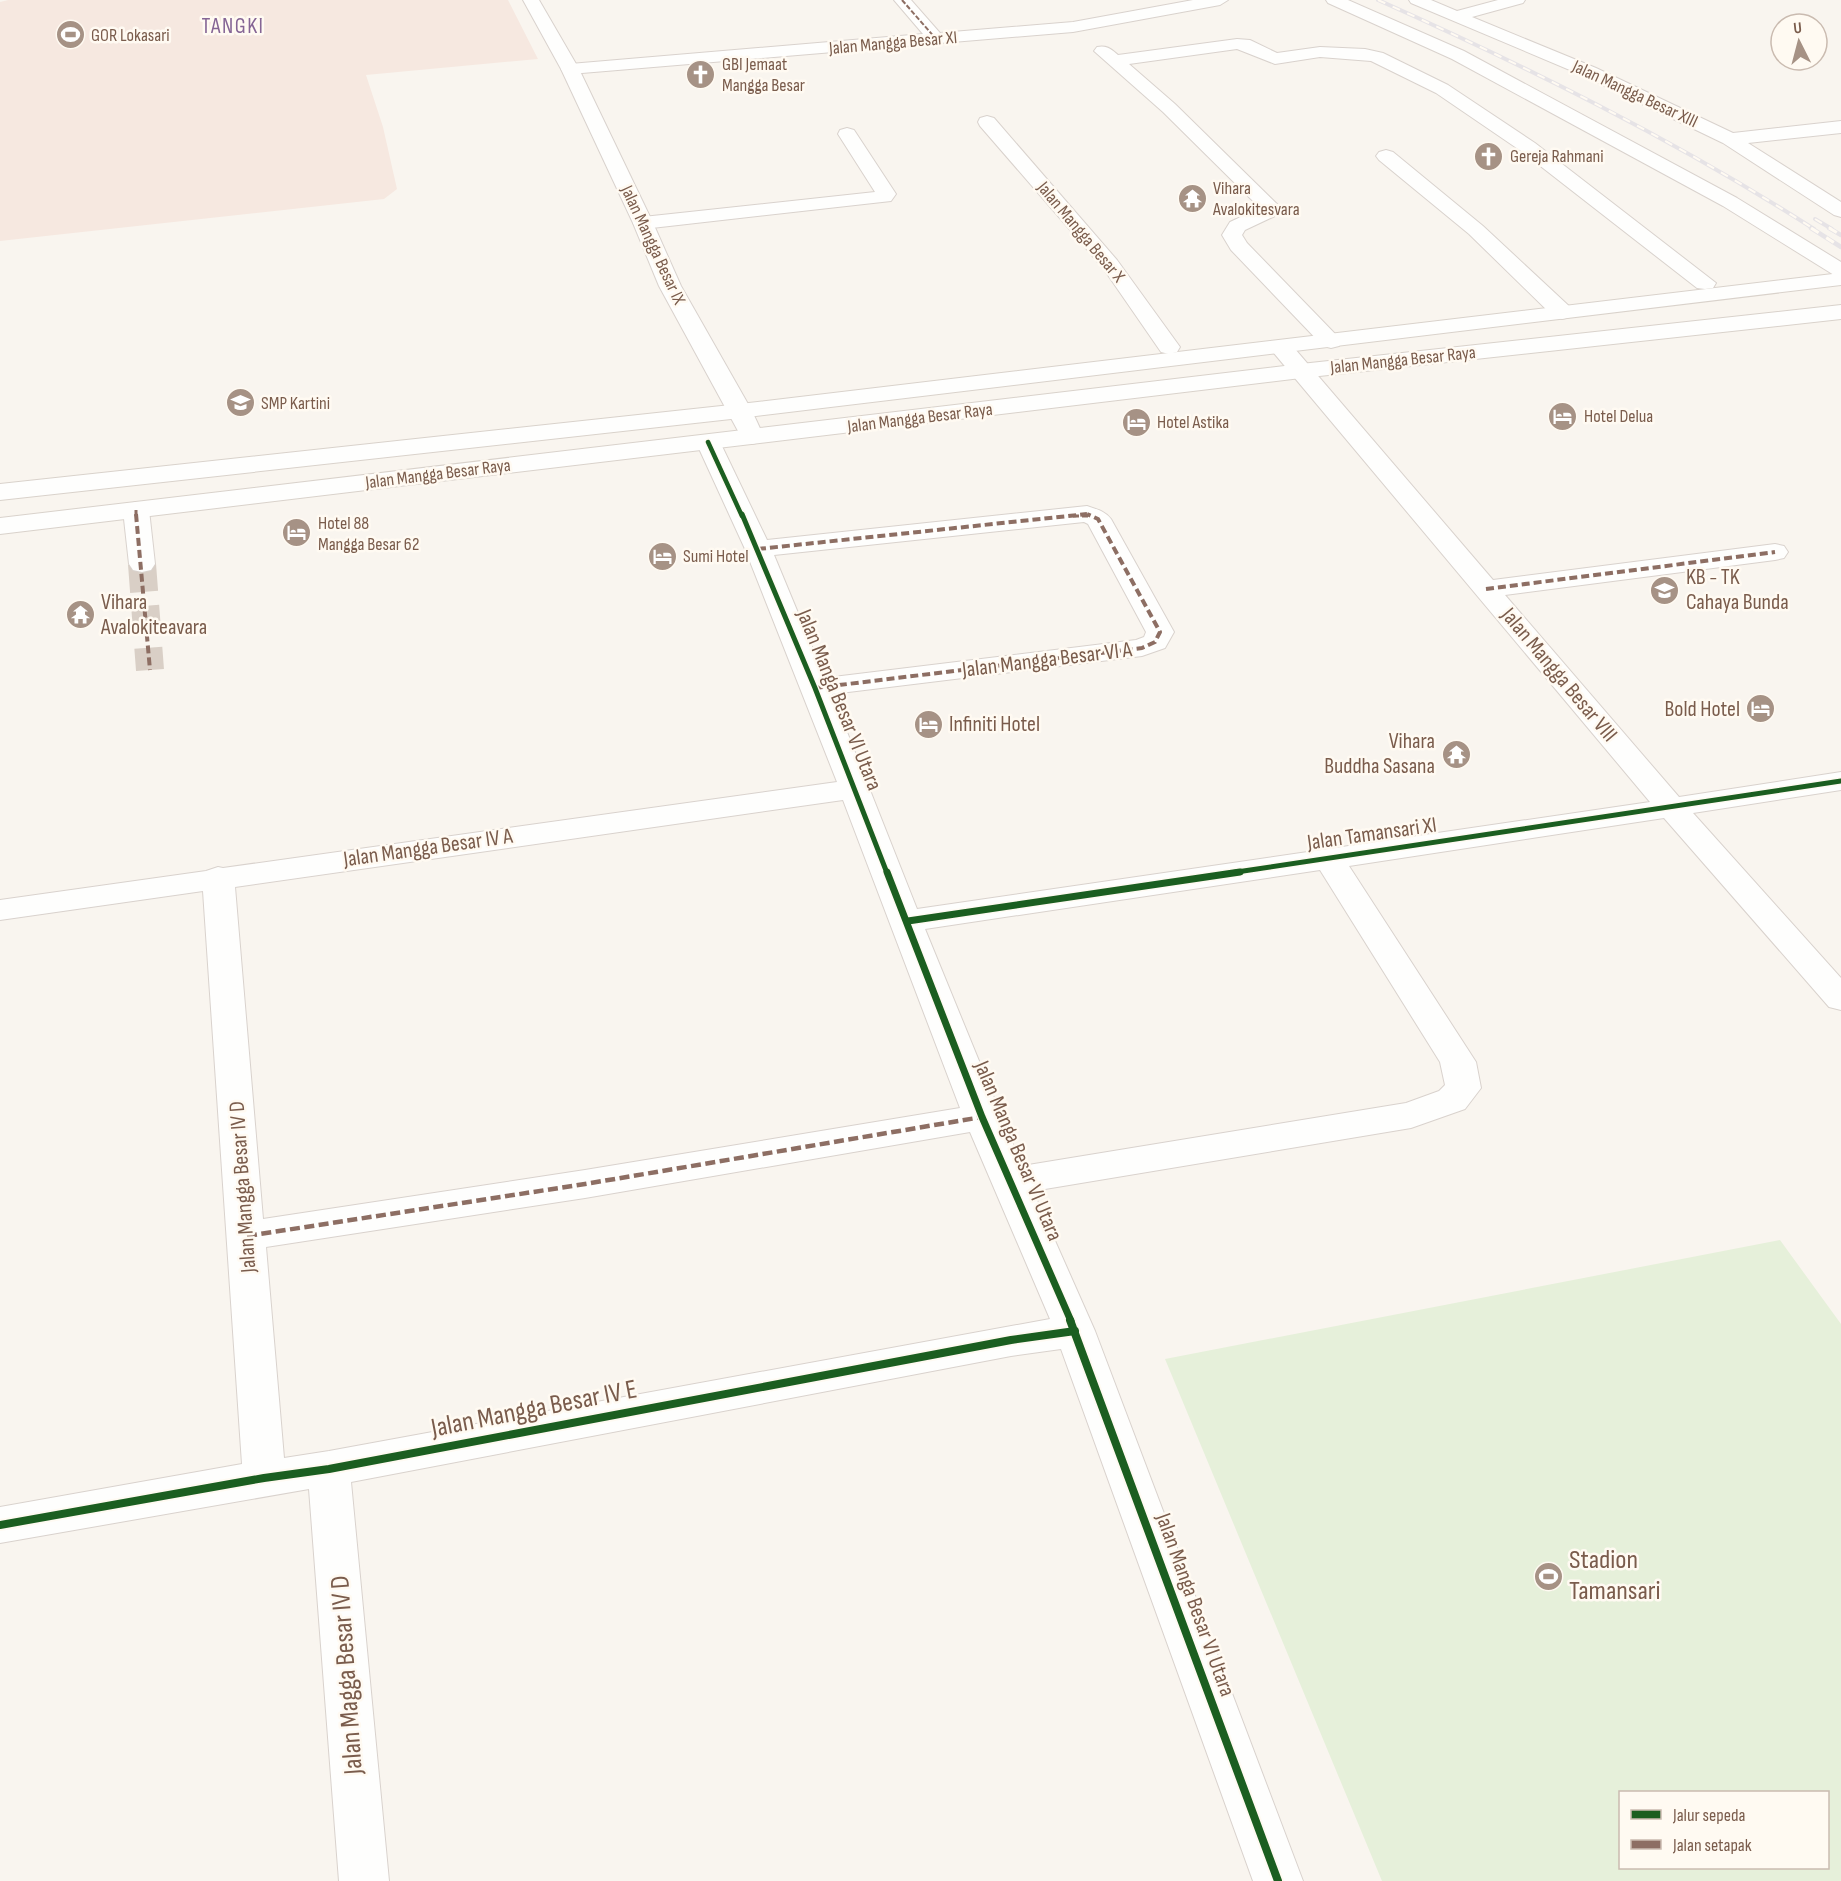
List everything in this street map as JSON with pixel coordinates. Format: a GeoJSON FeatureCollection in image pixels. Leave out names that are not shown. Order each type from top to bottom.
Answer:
{"type":"FeatureCollection","features":[{"type":"Feature","properties":{"kind":"street"},"geometry":{"type":"LineString","coordinates":[[515,0],[538,42],[551,50],[560,51]]}},
{"type":"Feature","properties":{"kind":"street","name":"Jalan Mangga Besar IX"},"geometry":{"type":"LineString","coordinates":[[531,0],[570,69],[643,223],[670,286],[740,411],[752,437]]}},
{"type":"Feature","properties":{"kind":"street"},"geometry":{"type":"LineString","coordinates":[[902,0],[937,40]]}},
{"type":"Feature","properties":{"kind":"street","name":"Jalan Mangga Besar XI"},"geometry":{"type":"LineString","coordinates":[[570,69],[1073,27],[1220,0]]}},
{"type":"Feature","properties":{"kind":"street"},"geometry":{"type":"LineString","coordinates":[[1334,0],[1458,55],[1730,202],[1841,271]]}},
{"type":"Feature","properties":{"kind":"street","name":"Jalan Mangga Besar XIII"},"geometry":{"type":"LineString","coordinates":[[1417,0],[1590,72],[1731,139],[1841,211]]}},
{"type":"Feature","properties":{"kind":"street"},"geometry":{"type":"LineString","coordinates":[[1455,16],[1516,0]]}},
{"type":"Feature","properties":{"kind":"street"},"geometry":{"type":"LineString","coordinates":[[1073,27],[1169,108],[1270,207],[1270,211],[1237,226],[1232,235],[1238,246],[1331,340]]}},
{"type":"Feature","properties":{"kind":"street"},"geometry":{"type":"LineString","coordinates":[[1115,61],[1237,44],[1244,44],[1275,59],[1340,52],[1377,57],[1442,89],[1528,147],[1705,283]]}},
{"type":"Feature","properties":{"kind":"street","name":"Jalan Mangga Besar X"},"geometry":{"type":"LineString","coordinates":[[987,122],[1110,264],[1169,347]]}},
{"type":"Feature","properties":{"kind":"street"},"geometry":{"type":"LineString","coordinates":[[1731,139],[1841,127]]}},
{"type":"Feature","properties":{"kind":"street"},"geometry":{"type":"LineString","coordinates":[[643,223],[884,197],[886,194],[847,134]]}},
{"type":"Feature","properties":{"kind":"street"},"geometry":{"type":"LineString","coordinates":[[1386,156],[1476,230],[1562,312]]}},
{"type":"Feature","properties":{"kind":"street","name":"Jalan Mangga Besar Raya"},"geometry":{"type":"LineString","coordinates":[[7,491],[740,411],[1049,368],[1281,347],[1841,279]]}},
{"type":"Feature","properties":{"kind":"street","name":"Jalan Mangga Besar Raya"},"geometry":{"type":"LineString","coordinates":[[0,526],[1301,371],[1841,312]]}},
{"type":"Feature","properties":{"kind":"street","name":"Jalan Mangga Besar VIII"},"geometry":{"type":"LineString","coordinates":[[1281,347],[1671,807],[1841,999]]}},
{"type":"Feature","properties":{"kind":"street","name":"Jalan Manga Besar VI Utara"},"geometry":{"type":"LineString","coordinates":[[708,442],[758,549],[908,921],[982,1117],[1075,1331],[1278,1881]]}},
{"type":"Feature","properties":{"kind":"street"},"geometry":{"type":"LineString","coordinates":[[7,491],[50,472]]}},
{"type":"Feature","properties":{"kind":"street"},"geometry":{"type":"LineString","coordinates":[[136,510],[142,564]]}},
{"type":"Feature","properties":{"kind":"street","name":"Jalan Mangga Besar VI A"},"geometry":{"type":"LineString","coordinates":[[758,549],[1087,514],[1098,519],[1160,632],[1155,642],[1142,648],[815,688]]}},
{"type":"Feature","properties":{"kind":"street"},"geometry":{"type":"LineString","coordinates":[[1486,589],[1775,552]]}},
{"type":"Feature","properties":{"kind":"street","name":"Jalan Tamansari XI"},"geometry":{"type":"LineString","coordinates":[[908,921],[1841,781]]}},
{"type":"Feature","properties":{"kind":"street","name":"Jalan Mangga Besar IV A"},"geometry":{"type":"LineString","coordinates":[[0,910],[220,887],[855,789]]}},
{"type":"Feature","properties":{"kind":"street"},"geometry":{"type":"LineString","coordinates":[[1010,1181],[1411,1115],[1452,1100],[1463,1088],[1458,1062],[1329,859]]}},
{"type":"Feature","properties":{"kind":"street","name":"Jalan Mangga Besar IV D"},"geometry":{"type":"LineString","coordinates":[[220,887],[264,1478]]}},
{"type":"Feature","properties":{"kind":"street"},"geometry":{"type":"LineString","coordinates":[[246,1236],[585,1184],[982,1117]]}},
{"type":"Feature","properties":{"kind":"street","name":"Jalan Mangga Besar IV E"},"geometry":{"type":"LineString","coordinates":[[0,1525],[264,1478],[329,1469],[1011,1340],[1075,1331]]}},
{"type":"Feature","properties":{"kind":"street","name":"Jalan Magga Besar IV D"},"geometry":{"type":"LineString","coordinates":[[329,1469],[364,1881]]}},
{"type":"Feature","properties":{"kind":"shaded area"},"geometry":{"type":"Polygon","coordinates":[[[8,0],[508,0],[538,59],[366,75],[383,127],[397,189],[384,199],[0,241],[0,2],[8,0]]]}},
{"type":"Feature","properties":{"kind":"green space","name":"Stadion Tamansari"},"geometry":{"type":"Polygon","coordinates":[[[1780,1240],[1841,1324],[1841,1881],[1382,1881],[1165,1359],[1780,1240]]]}},
{"type":"Feature","properties":{"kind":"tunnel"},"geometry":{"type":"LineString","coordinates":[[142,564],[150,670]]}},
{"type":"Feature","properties":{"kind":"railway"},"geometry":{"type":"LineString","coordinates":[[1378,0],[1600,106],[1762,196],[1814,229]]}},
{"type":"Feature","properties":{"kind":"railway"},"geometry":{"type":"LineString","coordinates":[[1815,219],[1832,229]]}},
{"type":"Feature","properties":{"kind":"railway"},"geometry":{"type":"LineString","coordinates":[[1811,228],[1841,247]]}},
{"type":"Feature","properties":{"kind":"railway"},"geometry":{"type":"LineString","coordinates":[[1829,228],[1841,235]]}},
{"type":"Feature","properties":{"kind":"marked path"},"geometry":{"type":"LineString","coordinates":[[902,0],[937,40]]}},
{"type":"Feature","properties":{"kind":"marked path"},"geometry":{"type":"LineString","coordinates":[[136,510],[150,670]]}},
{"type":"Feature","properties":{"kind":"marked path"},"geometry":{"type":"LineString","coordinates":[[758,549],[1087,514],[1098,519],[1160,632],[1155,642],[1142,648],[815,688]]}},
{"type":"Feature","properties":{"kind":"marked path"},"geometry":{"type":"LineString","coordinates":[[1486,589],[1775,552]]}},
{"type":"Feature","properties":{"kind":"marked path"},"geometry":{"type":"LineString","coordinates":[[247,1236],[585,1184],[982,1117]]}},
{"type":"Feature","properties":{"kind":"cycle path"},"geometry":{"type":"LineString","coordinates":[[708,442],[758,549],[815,688],[982,1117],[1075,1331],[1278,1881]]}},
{"type":"Feature","properties":{"kind":"cycle path"},"geometry":{"type":"LineString","coordinates":[[908,921],[1841,781]]}},
{"type":"Feature","properties":{"kind":"cycle path"},"geometry":{"type":"LineString","coordinates":[[0,1525],[264,1478],[329,1469],[1011,1340],[1075,1331]]}},
{"type":"Feature","properties":{"kind":"place","name":"GOR Lokasari"},"geometry":{"type":"Point","coordinates":[70,35]}},
{"type":"Feature","properties":{"kind":"place","name":"GBI Jemaat Mangga Besar"},"geometry":{"type":"Point","coordinates":[701,74]}},
{"type":"Feature","properties":{"kind":"place","name":"Gereja Rahmani"},"geometry":{"type":"Point","coordinates":[1489,156]}},
{"type":"Feature","properties":{"kind":"place","name":"Vihara Avalokitesvara"},"geometry":{"type":"Point","coordinates":[1192,198]}},
{"type":"Feature","properties":{"kind":"place","name":"SMP Kartini"},"geometry":{"type":"Point","coordinates":[240,403]}},
{"type":"Feature","properties":{"kind":"place","name":"Hotel Delua"},"geometry":{"type":"Point","coordinates":[1563,416]}},
{"type":"Feature","properties":{"kind":"place","name":"Hotel Astika"},"geometry":{"type":"Point","coordinates":[1136,422]}},
{"type":"Feature","properties":{"kind":"place","name":"Hotel 88 Mangga Besar 62"},"geometry":{"type":"Point","coordinates":[297,533]}},
{"type":"Feature","properties":{"kind":"place","name":"Sumi Hotel"},"geometry":{"type":"Point","coordinates":[662,556]}},
{"type":"Feature","properties":{"kind":"place","name":"KB - TK Cahaya Bunda"},"geometry":{"type":"Point","coordinates":[1665,590]}},
{"type":"Feature","properties":{"kind":"place","name":"Vihara Avalokiteavara"},"geometry":{"type":"Point","coordinates":[80,615]}},
{"type":"Feature","properties":{"kind":"place","name":"Bold Hotel"},"geometry":{"type":"Point","coordinates":[1761,709]}},
{"type":"Feature","properties":{"kind":"place","name":"Infiniti Hotel"},"geometry":{"type":"Point","coordinates":[928,724]}},
{"type":"Feature","properties":{"kind":"place","name":"Vihara Buddha Sasana"},"geometry":{"type":"Point","coordinates":[1456,754]}},
{"type":"Feature","properties":{"kind":"place","name":"Stadion Tamansari"},"geometry":{"type":"Point","coordinates":[1548,1576]}},
{"type":"Feature","properties":{"kind":"district","name":"TANGKI"},"geometry":{"type":"Point","coordinates":[233,26]}}]}
